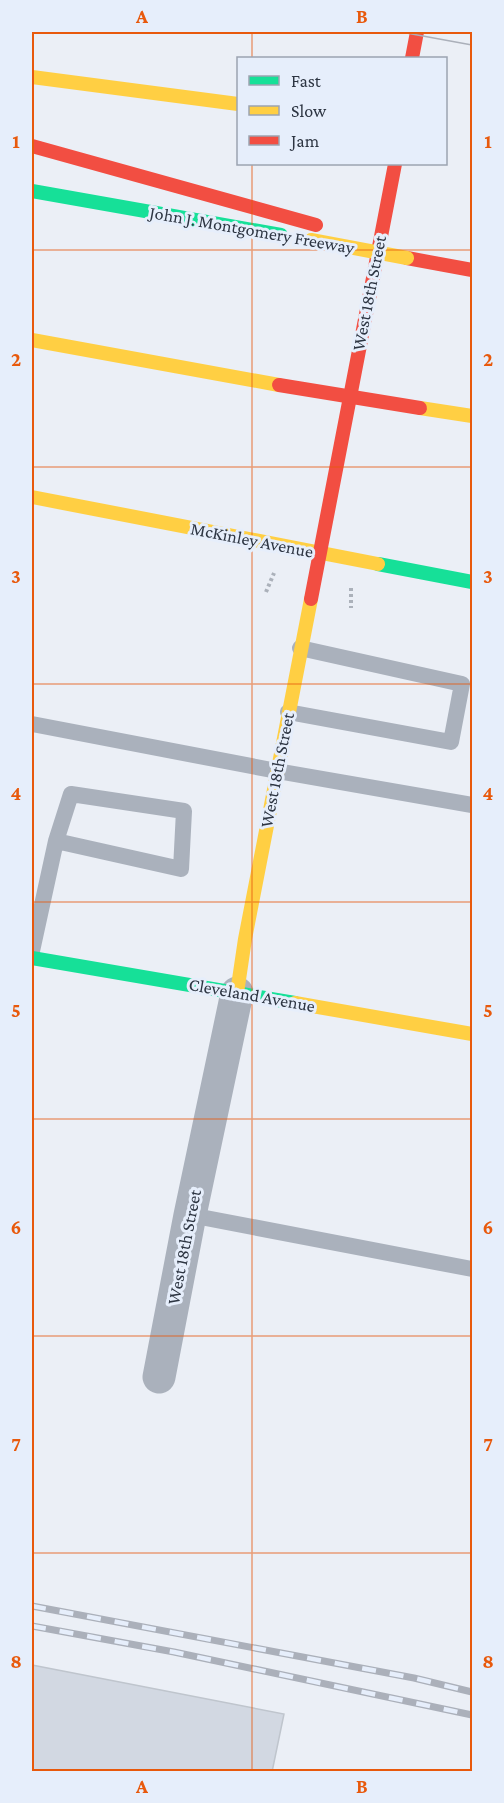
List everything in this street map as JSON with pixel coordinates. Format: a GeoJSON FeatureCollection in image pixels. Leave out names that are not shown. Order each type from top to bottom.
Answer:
{"type":"FeatureCollection","features":[{"type":"Feature","properties":{"kind":"main road"},"geometry":{"type":"LineString","coordinates":[[412,57],[417,32]]}},
{"type":"Feature","properties":{"kind":"main road"},"geometry":{"type":"LineString","coordinates":[[32,77],[237,104]]}},
{"type":"Feature","properties":{"kind":"main road"},"geometry":{"type":"LineString","coordinates":[[32,146],[316,225],[407,258]]}},
{"type":"Feature","properties":{"kind":"main road","name":"West 18th Street"},"geometry":{"type":"LineString","coordinates":[[237,993],[244,939],[395,165]]}},
{"type":"Feature","properties":{"kind":"main road","name":"John J. Montgomery Freeway"},"geometry":{"type":"LineString","coordinates":[[32,191],[472,270]]}},
{"type":"Feature","properties":{"kind":"main road"},"geometry":{"type":"LineString","coordinates":[[32,340],[472,417]]}},
{"type":"Feature","properties":{"kind":"main road","name":"McKinley Avenue"},"geometry":{"type":"LineString","coordinates":[[32,497],[472,582]]}},
{"type":"Feature","properties":{"kind":"main road","name":"Cleveland Avenue"},"geometry":{"type":"LineString","coordinates":[[32,958],[472,1034]]}},
{"type":"Feature","properties":{"kind":"street","name":"West 18th Street"},"geometry":{"type":"LineString","coordinates":[[159,1377],[190,1215],[237,993]]}},
{"type":"Feature","properties":{"kind":"lane"},"geometry":{"type":"LineString","coordinates":[[288,712],[451,742],[462,684],[300,648]]}},
{"type":"Feature","properties":{"kind":"lane"},"geometry":{"type":"LineString","coordinates":[[32,724],[277,771],[472,805]]}},
{"type":"Feature","properties":{"kind":"lane"},"geometry":{"type":"LineString","coordinates":[[32,951],[56,842],[71,794],[184,811],[181,869],[56,842]]}},
{"type":"Feature","properties":{"kind":"lane"},"geometry":{"type":"LineString","coordinates":[[190,1215],[472,1269]]}},
{"type":"Feature","properties":{"kind":"building"},"geometry":{"type":"Polygon","coordinates":[[[32,1665],[284,1714],[272,1772],[32,1772],[32,1665]]]}},
{"type":"Feature","properties":{"kind":"tram line"},"geometry":{"type":"LineString","coordinates":[[401,32],[472,45]]}},
{"type":"Feature","properties":{"kind":"railway"},"geometry":{"type":"LineString","coordinates":[[32,1606],[414,1678],[472,1692]]}},
{"type":"Feature","properties":{"kind":"railway"},"geometry":{"type":"LineString","coordinates":[[32,1626],[174,1652],[472,1715]]}},
{"type":"Feature","properties":{"kind":"traffic: fast"},"geometry":{"type":"LineString","coordinates":[[32,191],[281,235]]}},
{"type":"Feature","properties":{"kind":"traffic: fast"},"geometry":{"type":"LineString","coordinates":[[378,564],[472,582]]}},
{"type":"Feature","properties":{"kind":"traffic: fast"},"geometry":{"type":"LineString","coordinates":[[32,958],[295,1003]]}},
{"type":"Feature","properties":{"kind":"traffic: slow"},"geometry":{"type":"LineString","coordinates":[[32,77],[237,104]]}},
{"type":"Feature","properties":{"kind":"traffic: slow"},"geometry":{"type":"LineString","coordinates":[[311,240],[407,258]]}},
{"type":"Feature","properties":{"kind":"traffic: slow"},"geometry":{"type":"LineString","coordinates":[[32,340],[279,385]]}},
{"type":"Feature","properties":{"kind":"traffic: slow"},"geometry":{"type":"LineString","coordinates":[[420,408],[472,416]]}},
{"type":"Feature","properties":{"kind":"traffic: slow"},"geometry":{"type":"LineString","coordinates":[[32,497],[378,564]]}},
{"type":"Feature","properties":{"kind":"traffic: slow"},"geometry":{"type":"LineString","coordinates":[[237,993],[245,939],[311,599]]}},
{"type":"Feature","properties":{"kind":"traffic: slow"},"geometry":{"type":"LineString","coordinates":[[295,1003],[472,1034]]}},
{"type":"Feature","properties":{"kind":"traffic: jam"},"geometry":{"type":"LineString","coordinates":[[412,57],[417,32]]}},
{"type":"Feature","properties":{"kind":"traffic: jam"},"geometry":{"type":"LineString","coordinates":[[32,146],[316,225]]}},
{"type":"Feature","properties":{"kind":"traffic: jam"},"geometry":{"type":"LineString","coordinates":[[311,599],[395,165]]}},
{"type":"Feature","properties":{"kind":"traffic: jam"},"geometry":{"type":"LineString","coordinates":[[407,258],[472,270]]}},
{"type":"Feature","properties":{"kind":"traffic: jam"},"geometry":{"type":"LineString","coordinates":[[279,385],[420,408]]}}]}
